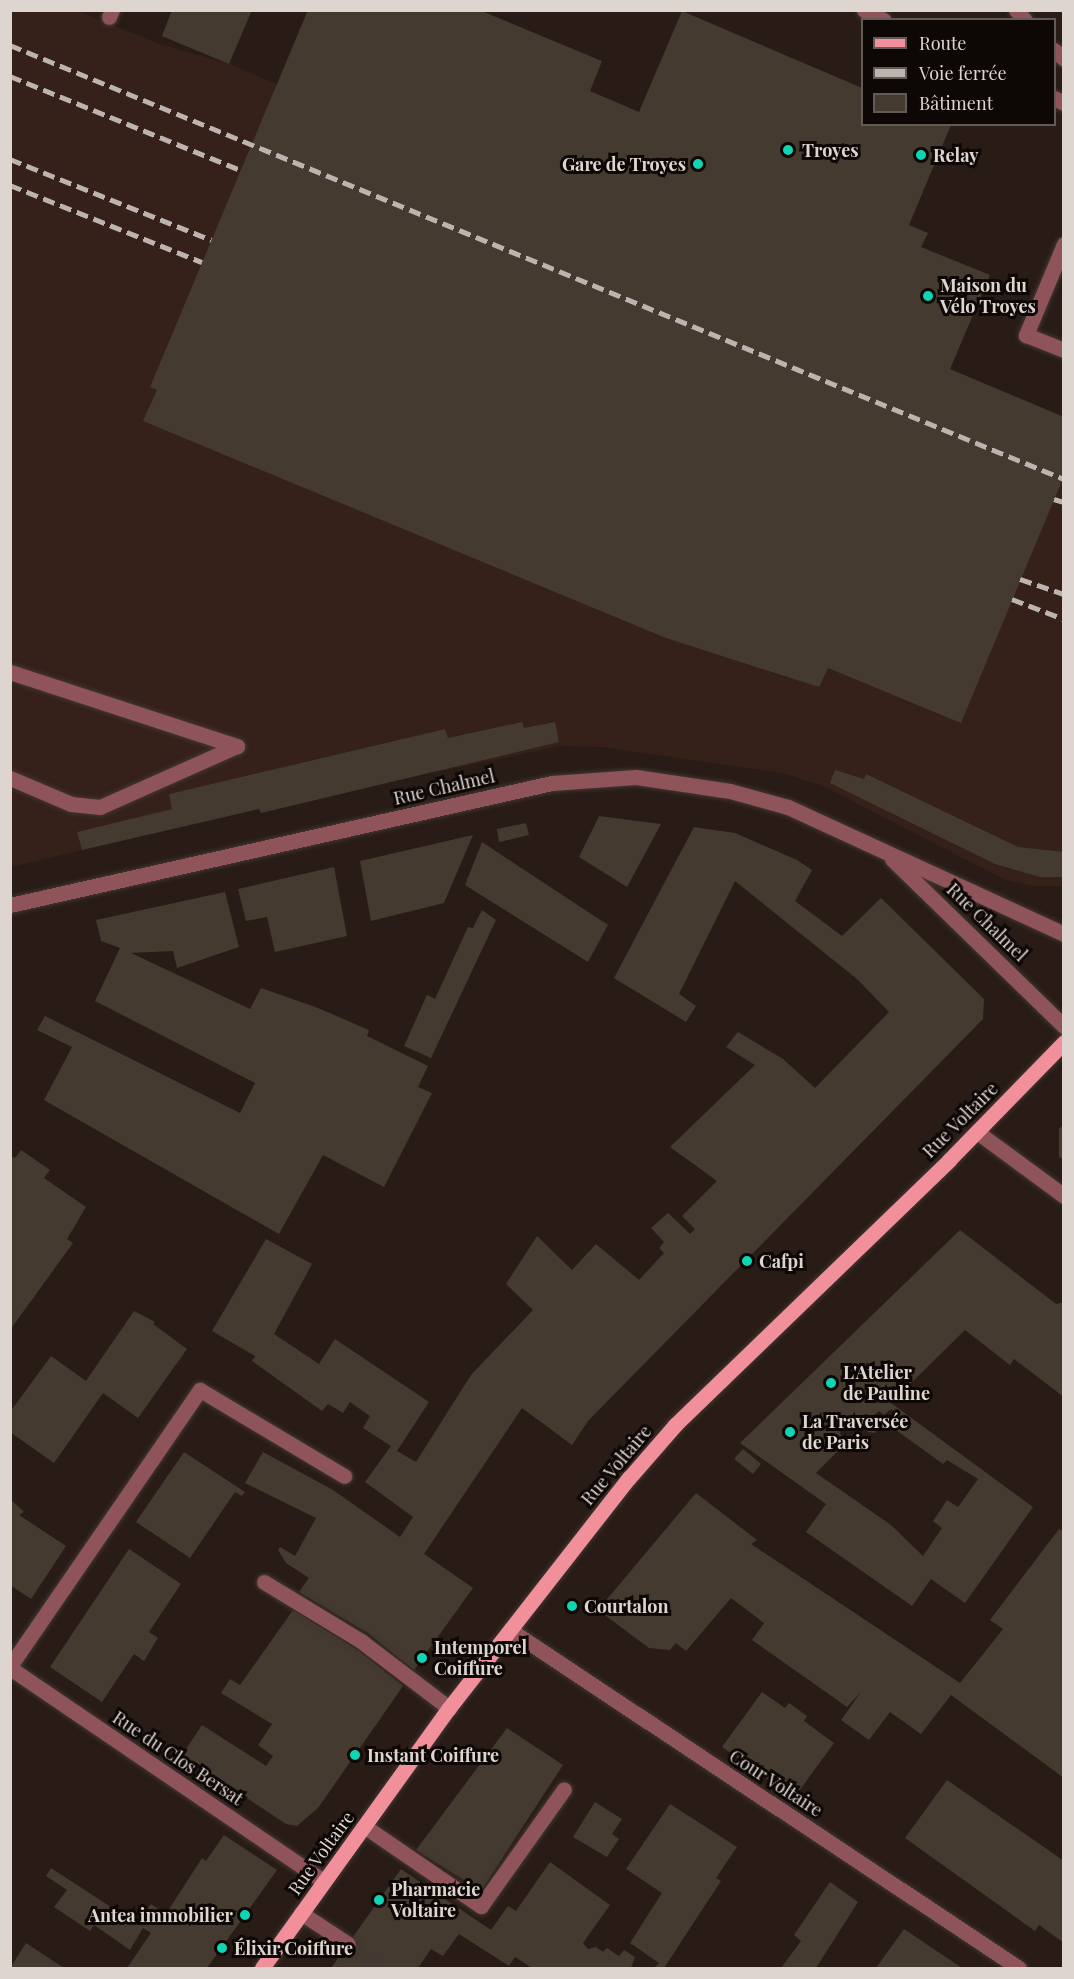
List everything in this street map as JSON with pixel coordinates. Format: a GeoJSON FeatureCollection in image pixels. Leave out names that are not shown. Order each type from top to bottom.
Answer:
{"type":"FeatureCollection","features":[{"type":"Feature","properties":{"kind":"main road","name":"Rue Voltaire"},"geometry":{"type":"LineString","coordinates":[[262,1968],[449,1708],[675,1425],[977,1132],[1064,1042]]}},
{"type":"Feature","properties":{"kind":"street"},"geometry":{"type":"LineString","coordinates":[[864,10],[880,18]]}},
{"type":"Feature","properties":{"kind":"street"},"geometry":{"type":"LineString","coordinates":[[1064,244],[1026,335],[1064,350]]}},
{"type":"Feature","properties":{"kind":"street"},"geometry":{"type":"LineString","coordinates":[[10,672],[237,746],[100,807],[71,804],[10,778]]}},
{"type":"Feature","properties":{"kind":"street","name":"Rue Chalmel"},"geometry":{"type":"LineString","coordinates":[[10,905],[552,783],[636,777],[730,791],[788,807],[1064,934]]}},
{"type":"Feature","properties":{"kind":"street","name":"Rue Chalmel"},"geometry":{"type":"LineString","coordinates":[[882,849],[1064,1026]]}},
{"type":"Feature","properties":{"kind":"street"},"geometry":{"type":"LineString","coordinates":[[977,1132],[1064,1196]]}},
{"type":"Feature","properties":{"kind":"street"},"geometry":{"type":"LineString","coordinates":[[10,1667],[200,1390],[344,1476]]}},
{"type":"Feature","properties":{"kind":"street"},"geometry":{"type":"LineString","coordinates":[[264,1582],[361,1641],[449,1708]]}},
{"type":"Feature","properties":{"kind":"street","name":"Cour Voltaire"},"geometry":{"type":"LineString","coordinates":[[510,1630],[1019,1968]]}},
{"type":"Feature","properties":{"kind":"street","name":"Rue du Clos Bersat"},"geometry":{"type":"LineString","coordinates":[[10,1667],[323,1881]]}},
{"type":"Feature","properties":{"kind":"street"},"geometry":{"type":"LineString","coordinates":[[364,1826],[481,1906],[564,1789]]}},
{"type":"Feature","properties":{"kind":"street"},"geometry":{"type":"LineString","coordinates":[[301,1913],[348,1944]]}},
{"type":"Feature","properties":{"kind":"shaded area"},"geometry":{"type":"Polygon","coordinates":[[[10,11],[78,11],[159,44],[229,64],[1063,417],[1063,886],[1033,886],[1006,880],[821,785],[783,773],[602,747],[560,746],[437,772],[437,768],[559,742],[554,722],[524,728],[522,722],[448,738],[444,729],[169,794],[172,809],[77,832],[82,850],[11,867],[10,11]]]}},
{"type":"Feature","properties":{"kind":"building"},"geometry":{"type":"Polygon","coordinates":[[[172,10],[252,10],[229,64],[162,36],[172,10]]]}},
{"type":"Feature","properties":{"kind":"building"},"geometry":{"type":"Polygon","coordinates":[[[308,10],[479,10],[602,61],[590,91],[639,112],[682,11],[861,88],[861,126],[951,126],[909,225],[928,233],[921,247],[990,275],[950,369],[1064,417],[1064,476],[961,723],[828,668],[819,687],[666,638],[143,421],[157,390],[150,387],[308,10]]]}},
{"type":"Feature","properties":{"kind":"building"},"geometry":{"type":"Polygon","coordinates":[[[522,722],[524,728],[555,722],[559,742],[261,813],[259,809],[82,850],[77,832],[172,809],[169,794],[445,729],[448,738],[522,722]]]}},
{"type":"Feature","properties":{"kind":"building"},"geometry":{"type":"Polygon","coordinates":[[[835,770],[864,779],[866,774],[1018,847],[1064,852],[1064,877],[1040,877],[995,864],[830,783],[835,770]]]}},
{"type":"Feature","properties":{"kind":"building"},"geometry":{"type":"Polygon","coordinates":[[[599,816],[661,824],[627,887],[579,857],[599,816]]]}},
{"type":"Feature","properties":{"kind":"building"},"geometry":{"type":"Polygon","coordinates":[[[526,823],[529,835],[499,842],[497,829],[526,823]]]}},
{"type":"Feature","properties":{"kind":"building"},"geometry":{"type":"Polygon","coordinates":[[[694,827],[735,833],[797,860],[812,870],[795,901],[842,936],[881,898],[984,999],[983,1019],[588,1421],[572,1445],[522,1408],[424,1554],[473,1588],[414,1670],[368,1633],[299,1592],[309,1578],[286,1563],[278,1550],[280,1547],[295,1556],[316,1518],[245,1483],[263,1452],[333,1490],[400,1537],[413,1517],[365,1482],[391,1446],[363,1428],[370,1416],[350,1402],[343,1413],[328,1404],[322,1411],[252,1361],[255,1356],[212,1331],[266,1239],[312,1264],[274,1334],[319,1364],[335,1339],[429,1402],[397,1451],[416,1462],[471,1375],[533,1310],[506,1284],[537,1236],[572,1270],[596,1244],[639,1280],[664,1253],[659,1248],[664,1242],[651,1228],[668,1213],[690,1234],[695,1229],[682,1216],[717,1181],[670,1147],[755,1065],[726,1047],[738,1032],[783,1059],[815,1088],[889,1012],[857,979],[735,881],[679,994],[696,1006],[686,1022],[614,978],[694,827]]]}},
{"type":"Feature","properties":{"kind":"building"},"geometry":{"type":"Polygon","coordinates":[[[473,835],[444,903],[371,921],[360,861],[473,835]]]}},
{"type":"Feature","properties":{"kind":"building"},"geometry":{"type":"Polygon","coordinates":[[[482,842],[608,925],[588,962],[465,885],[482,842]]]}},
{"type":"Feature","properties":{"kind":"building"},"geometry":{"type":"Polygon","coordinates":[[[334,867],[347,936],[275,952],[267,917],[246,921],[238,889],[334,867]]]}},
{"type":"Feature","properties":{"kind":"building"},"geometry":{"type":"Polygon","coordinates":[[[225,892],[239,947],[177,968],[173,951],[131,953],[250,1009],[261,988],[318,1008],[369,1030],[367,1036],[428,1066],[418,1087],[432,1093],[384,1187],[323,1155],[279,1234],[44,1100],[72,1047],[37,1030],[45,1016],[240,1113],[255,1083],[95,1001],[120,948],[101,941],[96,920],[225,892]]]}},
{"type":"Feature","properties":{"kind":"building"},"geometry":{"type":"Polygon","coordinates":[[[482,910],[496,920],[431,1058],[404,1046],[427,995],[435,999],[468,927],[473,928],[482,910]]]}},
{"type":"Feature","properties":{"kind":"building"},"geometry":{"type":"Polygon","coordinates":[[[1064,1124],[1064,1160],[1059,1157],[1059,1129],[1064,1124]]]}},
{"type":"Feature","properties":{"kind":"building"},"geometry":{"type":"Polygon","coordinates":[[[21,1150],[50,1170],[44,1178],[86,1207],[67,1239],[73,1243],[10,1330],[10,1156],[15,1158],[21,1150]]]}},
{"type":"Feature","properties":{"kind":"building"},"geometry":{"type":"Polygon","coordinates":[[[960,1230],[1056,1304],[1064,1302],[1064,1397],[1014,1359],[1010,1365],[965,1330],[891,1403],[1033,1507],[965,1603],[931,1579],[912,1606],[806,1532],[826,1504],[740,1443],[960,1230]],[[891,1409],[884,1415],[879,1411],[873,1416],[882,1425],[875,1433],[868,1432],[849,1415],[837,1426],[845,1444],[816,1473],[891,1525],[923,1556],[942,1528],[933,1521],[947,1500],[958,1507],[978,1479],[947,1460],[943,1464],[893,1428],[899,1416],[891,1409]]]}},
{"type":"Feature","properties":{"kind":"building"},"geometry":{"type":"Polygon","coordinates":[[[134,1311],[155,1322],[153,1324],[187,1349],[138,1418],[103,1393],[54,1463],[10,1432],[10,1412],[51,1356],[86,1381],[134,1311]]]}},
{"type":"Feature","properties":{"kind":"building"},"geometry":{"type":"Polygon","coordinates":[[[743,1449],[761,1464],[753,1474],[734,1459],[743,1449]]]}},
{"type":"Feature","properties":{"kind":"building"},"geometry":{"type":"Polygon","coordinates":[[[184,1452],[245,1492],[242,1496],[235,1492],[190,1558],[136,1522],[184,1452]]]}},
{"type":"Feature","properties":{"kind":"building"},"geometry":{"type":"Polygon","coordinates":[[[696,1493],[757,1540],[751,1544],[960,1683],[1003,1629],[990,1620],[1059,1529],[1064,1532],[1064,1778],[951,1695],[921,1734],[890,1712],[869,1740],[841,1720],[861,1692],[847,1707],[752,1640],[764,1623],[731,1598],[686,1651],[676,1643],[670,1650],[649,1648],[598,1610],[696,1493]]]}},
{"type":"Feature","properties":{"kind":"building"},"geometry":{"type":"Polygon","coordinates":[[[10,1499],[24,1512],[19,1515],[66,1546],[31,1599],[10,1585],[10,1499]]]}},
{"type":"Feature","properties":{"kind":"building"},"geometry":{"type":"Polygon","coordinates":[[[129,1549],[181,1584],[149,1632],[158,1638],[144,1661],[134,1654],[102,1702],[50,1667],[129,1549]]]}},
{"type":"Feature","properties":{"kind":"building"},"geometry":{"type":"Polygon","coordinates":[[[293,1610],[359,1651],[403,1686],[318,1808],[297,1826],[286,1824],[182,1755],[202,1725],[266,1766],[273,1756],[258,1745],[272,1724],[221,1693],[230,1679],[240,1685],[293,1610]]]}},
{"type":"Feature","properties":{"kind":"building"},"geometry":{"type":"Polygon","coordinates":[[[762,1692],[785,1708],[789,1703],[807,1716],[804,1721],[834,1743],[794,1798],[722,1747],[762,1692]]]}},
{"type":"Feature","properties":{"kind":"building"},"geometry":{"type":"Polygon","coordinates":[[[507,1728],[563,1765],[481,1891],[416,1850],[507,1728]]]}},
{"type":"Feature","properties":{"kind":"building"},"geometry":{"type":"Polygon","coordinates":[[[947,1780],[1064,1861],[1064,1943],[1039,1925],[1035,1931],[905,1838],[947,1780]]]}},
{"type":"Feature","properties":{"kind":"building"},"geometry":{"type":"Polygon","coordinates":[[[595,1802],[622,1819],[612,1834],[619,1839],[607,1857],[573,1837],[595,1802]]]}},
{"type":"Feature","properties":{"kind":"building"},"geometry":{"type":"Polygon","coordinates":[[[670,1804],[737,1847],[716,1878],[721,1881],[664,1968],[654,1968],[659,1963],[630,1943],[662,1893],[626,1869],[670,1804]]]}},
{"type":"Feature","properties":{"kind":"building"},"geometry":{"type":"Polygon","coordinates":[[[224,1835],[277,1870],[207,1968],[127,1968],[151,1933],[143,1928],[130,1950],[94,1925],[90,1931],[54,1907],[67,1890],[46,1876],[51,1868],[137,1924],[151,1904],[166,1914],[202,1858],[206,1861],[224,1835]]]}},
{"type":"Feature","properties":{"kind":"building"},"geometry":{"type":"Polygon","coordinates":[[[550,1862],[610,1905],[583,1943],[588,1949],[596,1947],[603,1952],[607,1948],[619,1956],[624,1950],[635,1957],[631,1968],[532,1968],[515,1957],[509,1966],[459,1934],[443,1956],[431,1949],[418,1968],[331,1968],[401,1869],[491,1930],[508,1906],[516,1911],[550,1862]]]}},
{"type":"Feature","properties":{"kind":"building"},"geometry":{"type":"Polygon","coordinates":[[[830,1882],[858,1902],[816,1968],[781,1968],[801,1941],[794,1935],[830,1882]]]}},
{"type":"Feature","properties":{"kind":"building"},"geometry":{"type":"Polygon","coordinates":[[[904,1929],[962,1968],[876,1968],[904,1929]]]}},
{"type":"Feature","properties":{"kind":"building"},"geometry":{"type":"Polygon","coordinates":[[[26,1943],[64,1968],[10,1968],[26,1943]]]}},
{"type":"Feature","properties":{"kind":"tunnel"},"geometry":{"type":"LineString","coordinates":[[348,1944],[384,1968]]}},
{"type":"Feature","properties":{"kind":"railway"},"geometry":{"type":"LineString","coordinates":[[10,45],[1064,479]]}},
{"type":"Feature","properties":{"kind":"railway"},"geometry":{"type":"LineString","coordinates":[[10,76],[240,170]]}},
{"type":"Feature","properties":{"kind":"railway"},"geometry":{"type":"LineString","coordinates":[[10,159],[211,240]]}},
{"type":"Feature","properties":{"kind":"railway"},"geometry":{"type":"LineString","coordinates":[[10,185],[202,262]]}},
{"type":"Feature","properties":{"kind":"railway"},"geometry":{"type":"LineString","coordinates":[[1054,499],[1064,502]]}},
{"type":"Feature","properties":{"kind":"railway"},"geometry":{"type":"LineString","coordinates":[[1020,579],[1064,594]]}},
{"type":"Feature","properties":{"kind":"railway"},"geometry":{"type":"LineString","coordinates":[[1012,599],[1064,619]]}},
{"type":"Feature","properties":{"kind":"place","name":"Troyes"},"geometry":{"type":"Point","coordinates":[788,150]}},
{"type":"Feature","properties":{"kind":"place","name":"Relay"},"geometry":{"type":"Point","coordinates":[921,155]}},
{"type":"Feature","properties":{"kind":"place","name":"Gare de Troyes"},"geometry":{"type":"Point","coordinates":[698,164]}},
{"type":"Feature","properties":{"kind":"place","name":"Maison du Vélo Troyes"},"geometry":{"type":"Point","coordinates":[928,296]}},
{"type":"Feature","properties":{"kind":"place","name":"Cafpi"},"geometry":{"type":"Point","coordinates":[747,1261]}},
{"type":"Feature","properties":{"kind":"place","name":"L'Atelier de Pauline"},"geometry":{"type":"Point","coordinates":[831,1383]}},
{"type":"Feature","properties":{"kind":"place","name":"La Traversée de Paris"},"geometry":{"type":"Point","coordinates":[790,1432]}},
{"type":"Feature","properties":{"kind":"place","name":"Courtalon"},"geometry":{"type":"Point","coordinates":[572,1606]}},
{"type":"Feature","properties":{"kind":"place","name":"Intemporel Coiffure"},"geometry":{"type":"Point","coordinates":[422,1658]}},
{"type":"Feature","properties":{"kind":"place","name":"Instant Coiffure"},"geometry":{"type":"Point","coordinates":[355,1755]}},
{"type":"Feature","properties":{"kind":"place","name":"Pharmacie Voltaire"},"geometry":{"type":"Point","coordinates":[379,1900]}},
{"type":"Feature","properties":{"kind":"place","name":"Antea immobilier"},"geometry":{"type":"Point","coordinates":[245,1915]}},
{"type":"Feature","properties":{"kind":"place","name":"Élixir Coiffure"},"geometry":{"type":"Point","coordinates":[222,1948]}}]}
